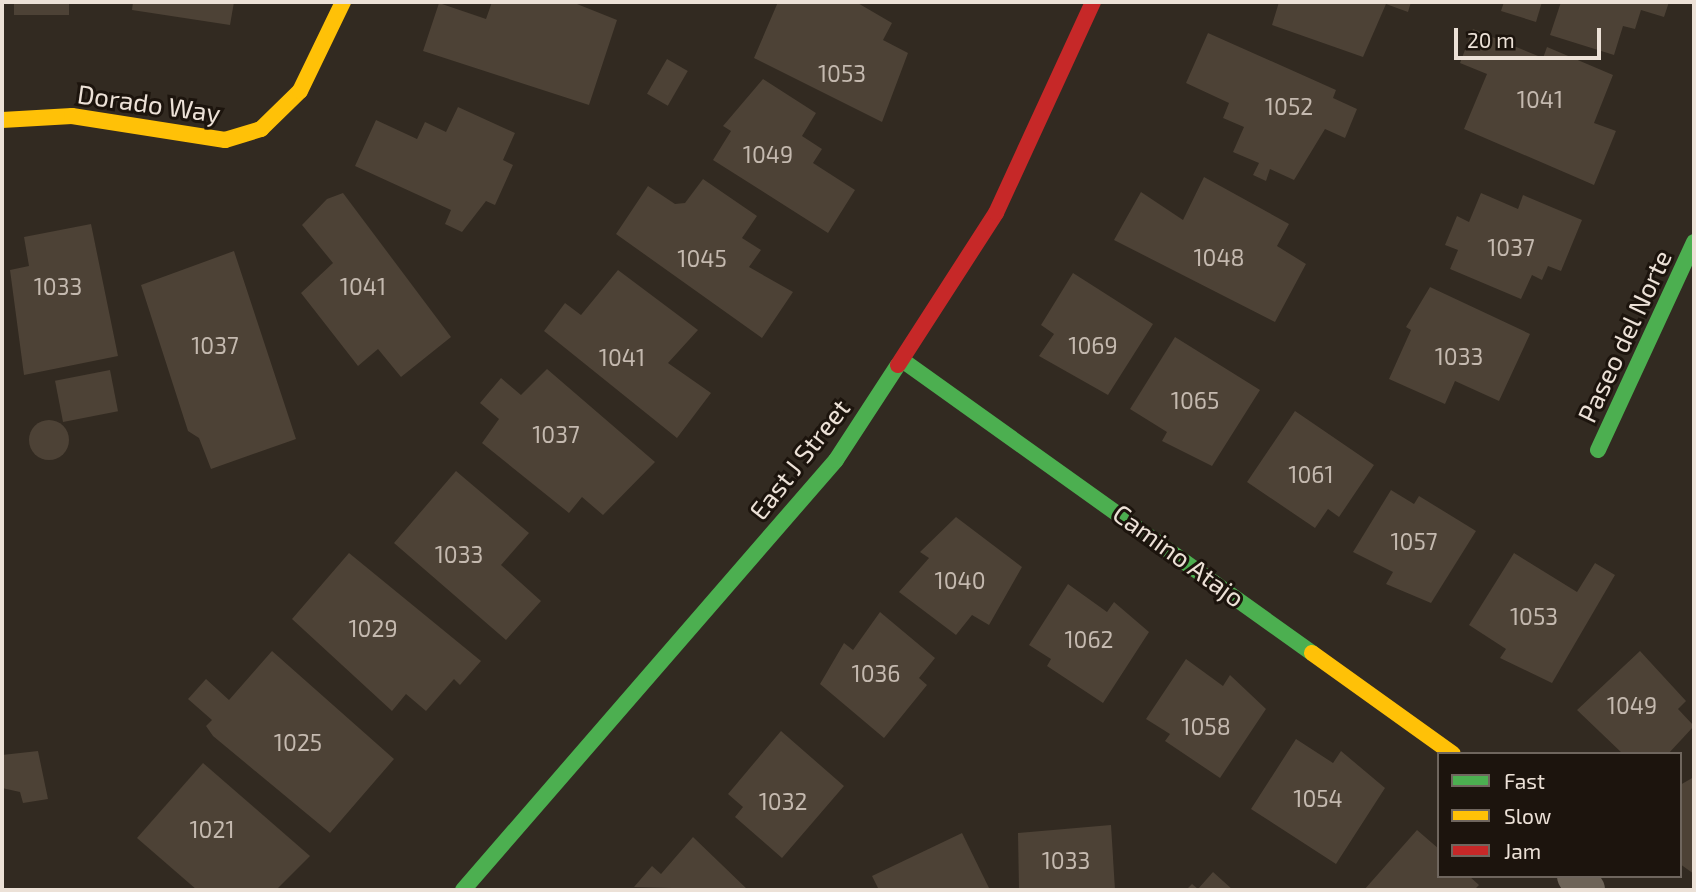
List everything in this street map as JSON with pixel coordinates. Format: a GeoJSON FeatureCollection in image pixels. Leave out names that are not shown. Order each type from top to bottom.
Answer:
{"type":"FeatureCollection","features":[{"type":"Feature","properties":{"kind":"street","name":"Dorado Way"},"geometry":{"type":"LineString","coordinates":[[2,120],[72,116],[225,140],[261,129],[300,91],[342,2]]}},
{"type":"Feature","properties":{"kind":"street","name":"East J Street"},"geometry":{"type":"LineString","coordinates":[[463,890],[836,460],[996,212],[1093,2]]}},
{"type":"Feature","properties":{"kind":"street","name":"Paseo del Norte"},"geometry":{"type":"LineString","coordinates":[[1598,450],[1694,242]]}},
{"type":"Feature","properties":{"kind":"street","name":"Camino Atajo"},"geometry":{"type":"LineString","coordinates":[[902,360],[1450,752]]}},
{"type":"Feature","properties":{"kind":"building"},"geometry":{"type":"Polygon","coordinates":[[[14,2],[69,2],[69,15],[14,15],[14,2]]]}},
{"type":"Feature","properties":{"kind":"building"},"geometry":{"type":"Polygon","coordinates":[[[133,2],[234,2],[230,25],[132,10],[133,2]]]}},
{"type":"Feature","properties":{"kind":"building"},"geometry":{"type":"Polygon","coordinates":[[[492,2],[572,2],[617,20],[589,105],[423,51],[439,3],[486,19],[492,2]]]}},
{"type":"Feature","properties":{"kind":"building"},"geometry":{"type":"Polygon","coordinates":[[[778,2],[856,2],[892,23],[883,40],[908,53],[882,122],[754,58],[778,2]]]}},
{"type":"Feature","properties":{"kind":"building"},"geometry":{"type":"Polygon","coordinates":[[[1279,2],[1411,2],[1408,12],[1386,4],[1363,57],[1272,25],[1279,2]]]}},
{"type":"Feature","properties":{"kind":"building"},"geometry":{"type":"Polygon","coordinates":[[[1504,2],[1542,2],[1536,22],[1501,11],[1504,2]]]}},
{"type":"Feature","properties":{"kind":"building"},"geometry":{"type":"Polygon","coordinates":[[[1561,2],[1669,2],[1664,17],[1641,10],[1635,29],[1623,26],[1614,55],[1550,35],[1561,2]]]}},
{"type":"Feature","properties":{"kind":"building"},"geometry":{"type":"Polygon","coordinates":[[[1473,29],[1543,58],[1547,47],[1613,75],[1594,123],[1616,131],[1594,185],[1464,129],[1487,74],[1460,63],[1473,29]]]}},
{"type":"Feature","properties":{"kind":"building"},"geometry":{"type":"Polygon","coordinates":[[[1208,33],[1336,90],[1333,98],[1357,109],[1345,138],[1325,129],[1294,180],[1270,169],[1266,181],[1253,175],[1259,163],[1233,152],[1244,127],[1223,118],[1229,103],[1186,83],[1208,33]]]}},
{"type":"Feature","properties":{"kind":"building"},"geometry":{"type":"Polygon","coordinates":[[[667,59],[688,71],[668,106],[647,94],[667,59]]]}},
{"type":"Feature","properties":{"kind":"building"},"geometry":{"type":"Polygon","coordinates":[[[763,79],[816,113],[802,136],[822,149],[813,163],[855,190],[828,233],[713,160],[731,131],[723,126],[763,79]]]}},
{"type":"Feature","properties":{"kind":"building"},"geometry":{"type":"Polygon","coordinates":[[[458,107],[515,133],[503,160],[513,165],[495,205],[486,201],[462,232],[445,224],[451,210],[355,166],[376,120],[417,139],[425,122],[446,132],[458,107]]]}},
{"type":"Feature","properties":{"kind":"building"},"geometry":{"type":"Polygon","coordinates":[[[1204,177],[1289,224],[1277,246],[1306,264],[1275,322],[1114,240],[1141,192],[1183,220],[1204,177]]]}},
{"type":"Feature","properties":{"kind":"building"},"geometry":{"type":"Polygon","coordinates":[[[703,179],[757,216],[742,238],[761,250],[749,267],[793,292],[762,338],[616,234],[648,186],[675,204],[685,203],[703,179]]]}},
{"type":"Feature","properties":{"kind":"building"},"geometry":{"type":"Polygon","coordinates":[[[343,193],[451,337],[401,377],[378,349],[358,366],[301,293],[333,263],[302,225],[327,199],[343,193]]]}},
{"type":"Feature","properties":{"kind":"building"},"geometry":{"type":"Polygon","coordinates":[[[1481,193],[1518,209],[1523,195],[1582,220],[1561,271],[1548,266],[1542,280],[1532,275],[1521,299],[1450,269],[1458,250],[1445,245],[1457,216],[1469,222],[1481,193]]]}},
{"type":"Feature","properties":{"kind":"building"},"geometry":{"type":"Polygon","coordinates":[[[91,224],[118,356],[24,375],[10,270],[29,266],[24,237],[91,224]]]}},
{"type":"Feature","properties":{"kind":"building"},"geometry":{"type":"Polygon","coordinates":[[[234,251],[296,439],[211,469],[199,438],[188,431],[141,285],[234,251]]]}},
{"type":"Feature","properties":{"kind":"building"},"geometry":{"type":"Polygon","coordinates":[[[618,270],[698,330],[668,363],[711,393],[677,438],[544,331],[565,303],[581,315],[618,270]]]}},
{"type":"Feature","properties":{"kind":"building"},"geometry":{"type":"Polygon","coordinates":[[[1073,273],[1153,324],[1108,395],[1039,356],[1054,334],[1041,325],[1073,273]]]}},
{"type":"Feature","properties":{"kind":"building"},"geometry":{"type":"Polygon","coordinates":[[[1430,287],[1530,334],[1499,401],[1455,381],[1445,404],[1389,379],[1411,330],[1406,327],[1430,287]]]}},
{"type":"Feature","properties":{"kind":"building"},"geometry":{"type":"Polygon","coordinates":[[[1175,337],[1260,390],[1212,466],[1162,441],[1167,432],[1130,409],[1175,337]]]}},
{"type":"Feature","properties":{"kind":"building"},"geometry":{"type":"Polygon","coordinates":[[[547,369],[655,462],[603,515],[582,497],[569,513],[482,443],[499,419],[480,403],[501,378],[521,395],[547,369]]]}},
{"type":"Feature","properties":{"kind":"building"},"geometry":{"type":"Polygon","coordinates":[[[110,370],[118,411],[63,422],[55,381],[110,370]]]}},
{"type":"Feature","properties":{"kind":"building"},"geometry":{"type":"Polygon","coordinates":[[[1295,411],[1374,465],[1339,517],[1328,509],[1315,528],[1247,482],[1295,411]]]}},
{"type":"Feature","properties":{"kind":"building"},"geometry":{"type":"Polygon","coordinates":[[[49,420],[57,421],[63,426],[68,432],[68,448],[63,454],[57,459],[49,460],[41,459],[35,454],[30,448],[29,440],[30,432],[35,426],[41,421],[49,420]]]}},
{"type":"Feature","properties":{"kind":"building"},"geometry":{"type":"Polygon","coordinates":[[[456,471],[529,533],[501,565],[541,601],[506,640],[394,543],[456,471]]]}},
{"type":"Feature","properties":{"kind":"building"},"geometry":{"type":"Polygon","coordinates":[[[1391,490],[1414,504],[1419,496],[1476,531],[1431,603],[1386,584],[1393,572],[1353,552],[1391,490]]]}},
{"type":"Feature","properties":{"kind":"building"},"geometry":{"type":"Polygon","coordinates":[[[956,517],[1022,567],[989,625],[972,615],[956,635],[899,592],[929,558],[920,552],[956,517]]]}},
{"type":"Feature","properties":{"kind":"building"},"geometry":{"type":"Polygon","coordinates":[[[349,553],[481,661],[460,685],[454,679],[426,711],[406,694],[392,711],[292,619],[349,553]]]}},
{"type":"Feature","properties":{"kind":"building"},"geometry":{"type":"Polygon","coordinates":[[[1514,553],[1577,592],[1595,563],[1615,575],[1552,683],[1500,658],[1506,649],[1469,625],[1514,553]]]}},
{"type":"Feature","properties":{"kind":"building"},"geometry":{"type":"Polygon","coordinates":[[[1068,584],[1107,612],[1114,602],[1149,632],[1103,703],[1047,666],[1051,659],[1029,645],[1068,584]]]}},
{"type":"Feature","properties":{"kind":"building"},"geometry":{"type":"Polygon","coordinates":[[[880,612],[935,658],[919,678],[927,685],[884,738],[820,684],[844,643],[853,650],[880,612]]]}},
{"type":"Feature","properties":{"kind":"building"},"geometry":{"type":"Polygon","coordinates":[[[272,651],[394,759],[330,833],[213,736],[206,726],[212,720],[188,699],[206,679],[229,700],[272,651]]]}},
{"type":"Feature","properties":{"kind":"building"},"geometry":{"type":"Polygon","coordinates":[[[1640,651],[1686,701],[1678,709],[1694,726],[1670,752],[1621,752],[1577,710],[1640,651]]]}},
{"type":"Feature","properties":{"kind":"building"},"geometry":{"type":"Polygon","coordinates":[[[1186,659],[1223,686],[1230,675],[1266,709],[1220,778],[1165,741],[1170,734],[1146,719],[1186,659]]]}},
{"type":"Feature","properties":{"kind":"building"},"geometry":{"type":"Polygon","coordinates":[[[781,731],[844,786],[782,858],[735,817],[743,807],[728,794],[781,731]]]}},
{"type":"Feature","properties":{"kind":"building"},"geometry":{"type":"Polygon","coordinates":[[[1296,739],[1333,763],[1341,751],[1385,788],[1336,864],[1251,809],[1296,739]]]}},
{"type":"Feature","properties":{"kind":"building"},"geometry":{"type":"Polygon","coordinates":[[[38,751],[48,799],[23,803],[20,792],[2,788],[2,755],[38,751]]]}},
{"type":"Feature","properties":{"kind":"building"},"geometry":{"type":"Polygon","coordinates":[[[203,763],[310,856],[276,890],[197,890],[137,838],[203,763]]]}},
{"type":"Feature","properties":{"kind":"building"},"geometry":{"type":"Polygon","coordinates":[[[1694,777],[1694,874],[1682,865],[1682,784],[1694,777]]]}},
{"type":"Feature","properties":{"kind":"building"},"geometry":{"type":"Polygon","coordinates":[[[1111,825],[1115,890],[1019,890],[1018,833],[1111,825]]]}},
{"type":"Feature","properties":{"kind":"building"},"geometry":{"type":"Polygon","coordinates":[[[1417,830],[1437,847],[1437,878],[1471,878],[1479,885],[1474,890],[1364,890],[1417,830]]]}},
{"type":"Feature","properties":{"kind":"building"},"geometry":{"type":"Polygon","coordinates":[[[962,833],[990,890],[879,890],[872,876],[962,833]]]}},
{"type":"Feature","properties":{"kind":"building"},"geometry":{"type":"Polygon","coordinates":[[[693,837],[748,890],[634,887],[652,866],[661,874],[693,837]]]}},
{"type":"Feature","properties":{"kind":"building"},"geometry":{"type":"Polygon","coordinates":[[[1213,872],[1233,890],[1186,890],[1192,884],[1198,889],[1213,872]]]}},
{"type":"Feature","properties":{"kind":"traffic: fast"},"geometry":{"type":"LineString","coordinates":[[1598,450],[1694,242]]}},
{"type":"Feature","properties":{"kind":"traffic: fast"},"geometry":{"type":"LineString","coordinates":[[902,360],[1312,653]]}},
{"type":"Feature","properties":{"kind":"traffic: fast"},"geometry":{"type":"LineString","coordinates":[[463,890],[836,460],[898,365]]}},
{"type":"Feature","properties":{"kind":"traffic: slow"},"geometry":{"type":"LineString","coordinates":[[2,120],[72,116],[225,140],[261,129],[300,91],[343,2]]}},
{"type":"Feature","properties":{"kind":"traffic: slow"},"geometry":{"type":"LineString","coordinates":[[1312,653],[1450,752]]}},
{"type":"Feature","properties":{"kind":"traffic: jam"},"geometry":{"type":"LineString","coordinates":[[898,365],[996,213],[1093,2]]}}]}
